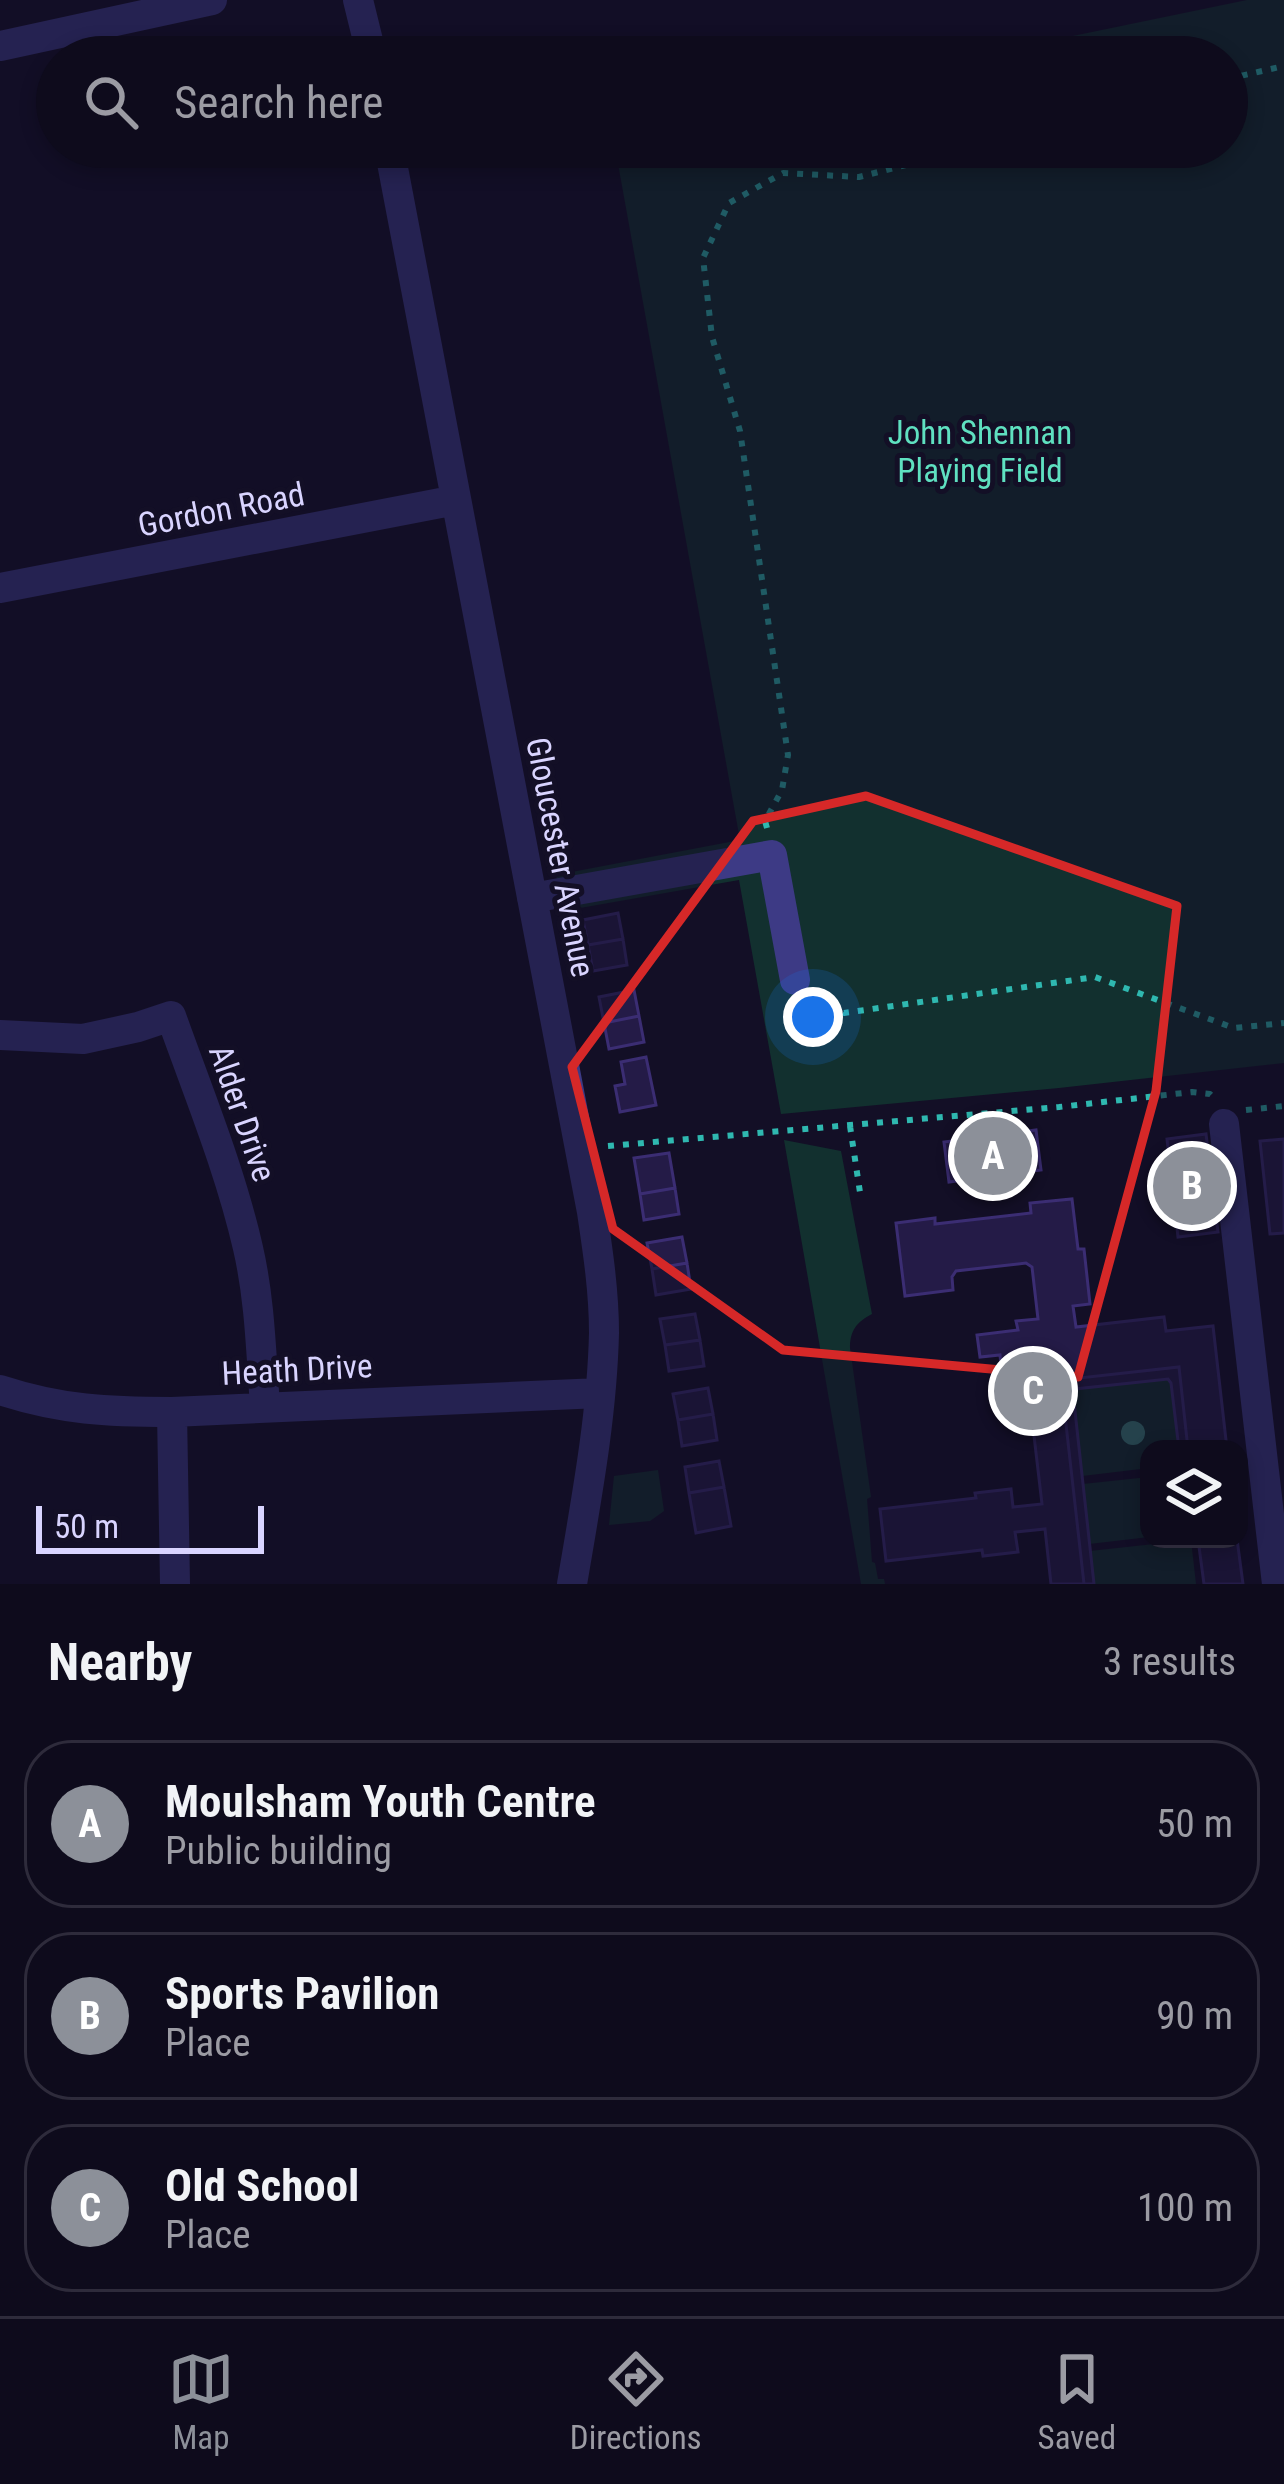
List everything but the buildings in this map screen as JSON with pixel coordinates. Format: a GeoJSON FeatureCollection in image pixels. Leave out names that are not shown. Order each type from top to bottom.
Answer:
{"type":"FeatureCollection","features":[{"type":"Feature","properties":{"kind":"street"},"geometry":{"type":"LineString","coordinates":[[46,36],[212,0]]}},
{"type":"Feature","properties":{"kind":"street"},"geometry":{"type":"LineString","coordinates":[[358,0],[366,36]]}},
{"type":"Feature","properties":{"kind":"street"},"geometry":{"type":"LineString","coordinates":[[0,46],[36,38]]}},
{"type":"Feature","properties":{"kind":"street","name":"Gloucester Avenue"},"geometry":{"type":"LineString","coordinates":[[393,168],[600,1268],[604,1331],[600,1393],[572,1584]]}},
{"type":"Feature","properties":{"kind":"street","name":"Gordon Road"},"geometry":{"type":"LineString","coordinates":[[0,588],[456,500]]}},
{"type":"Feature","properties":{"kind":"street"},"geometry":{"type":"LineString","coordinates":[[532,898],[772,855],[795,980]]}},
{"type":"Feature","properties":{"kind":"street","name":"Alder Drive"},"geometry":{"type":"LineString","coordinates":[[0,1035],[83,1039],[171,1016],[248,1248],[258,1300],[265,1406]]}},
{"type":"Feature","properties":{"kind":"street"},"geometry":{"type":"LineString","coordinates":[[1224,1124],[1273,1456],[1276,1584]]}},
{"type":"Feature","properties":{"kind":"street","name":"Heath Drive"},"geometry":{"type":"LineString","coordinates":[[0,1390],[103,1412],[600,1393]]}},
{"type":"Feature","properties":{"kind":"street"},"geometry":{"type":"LineString","coordinates":[[172,1412],[176,1584]]}},
{"type":"Feature","properties":{"kind":"path"},"geometry":{"type":"LineString","coordinates":[[1248,74],[1284,66]]}},
{"type":"Feature","properties":{"kind":"path"},"geometry":{"type":"LineString","coordinates":[[772,855],[765,821],[782,790],[788,755],[740,431],[712,338],[703,258],[729,203],[783,173],[859,177],[894,168]]}},
{"type":"Feature","properties":{"kind":"path"},"geometry":{"type":"LineString","coordinates":[[795,980],[844,1012],[1095,976],[1234,1028],[1284,1023]]}},
{"type":"Feature","properties":{"kind":"path"},"geometry":{"type":"LineString","coordinates":[[580,1149],[1192,1092],[1210,1094],[1218,1102],[1224,1124]]}},
{"type":"Feature","properties":{"kind":"path"},"geometry":{"type":"LineString","coordinates":[[850,1126],[861,1199]]}},
{"type":"Feature","properties":{"kind":"highlighted area"},"geometry":{"type":"Polygon","coordinates":[[[866,796],[1177,906],[1156,1091],[1078,1377],[783,1350],[613,1229],[572,1067],[753,821],[866,796]]]}},
{"type":"Feature","properties":{"kind":"green space","name":"John Shennan Playing Field"},"geometry":{"type":"Polygon","coordinates":[[[1247,0],[1284,0],[1284,1063],[781,1114],[739,880],[563,911],[556,875],[740,840],[619,168],[1248,168],[1248,36],[1073,36],[1247,0]]]}},
{"type":"Feature","properties":{"kind":"green space"},"geometry":{"type":"Polygon","coordinates":[[[784,1140],[841,1151],[872,1314],[855,1327],[850,1348],[871,1497],[867,1499],[872,1562],[885,1584],[861,1584],[784,1140]]]}},
{"type":"Feature","properties":{"kind":"green space"},"geometry":{"type":"Polygon","coordinates":[[[1168,1379],[1178,1440],[1140,1440],[1140,1469],[1082,1476],[1075,1389],[1168,1379]]]}},
{"type":"Feature","properties":{"kind":"green space"},"geometry":{"type":"Polygon","coordinates":[[[658,1470],[664,1511],[650,1521],[609,1525],[614,1476],[658,1470]]]}},
{"type":"Feature","properties":{"kind":"green space"},"geometry":{"type":"Polygon","coordinates":[[[1140,1478],[1140,1538],[1089,1544],[1083,1484],[1140,1478]]]}},
{"type":"Feature","properties":{"kind":"green space"},"geometry":{"type":"Polygon","coordinates":[[[1140,1546],[1192,1548],[1196,1584],[1094,1584],[1090,1551],[1140,1546]]]}},
{"type":"Feature","properties":{"kind":"place","name":"Moulsham Youth Centre"},"geometry":{"type":"Point","coordinates":[993,1156]}},
{"type":"Feature","properties":{"kind":"place","name":"Sports Pavilion"},"geometry":{"type":"Point","coordinates":[1192,1186]}},
{"type":"Feature","properties":{"kind":"place","name":"Old School"},"geometry":{"type":"Point","coordinates":[1033,1391]}}]}
